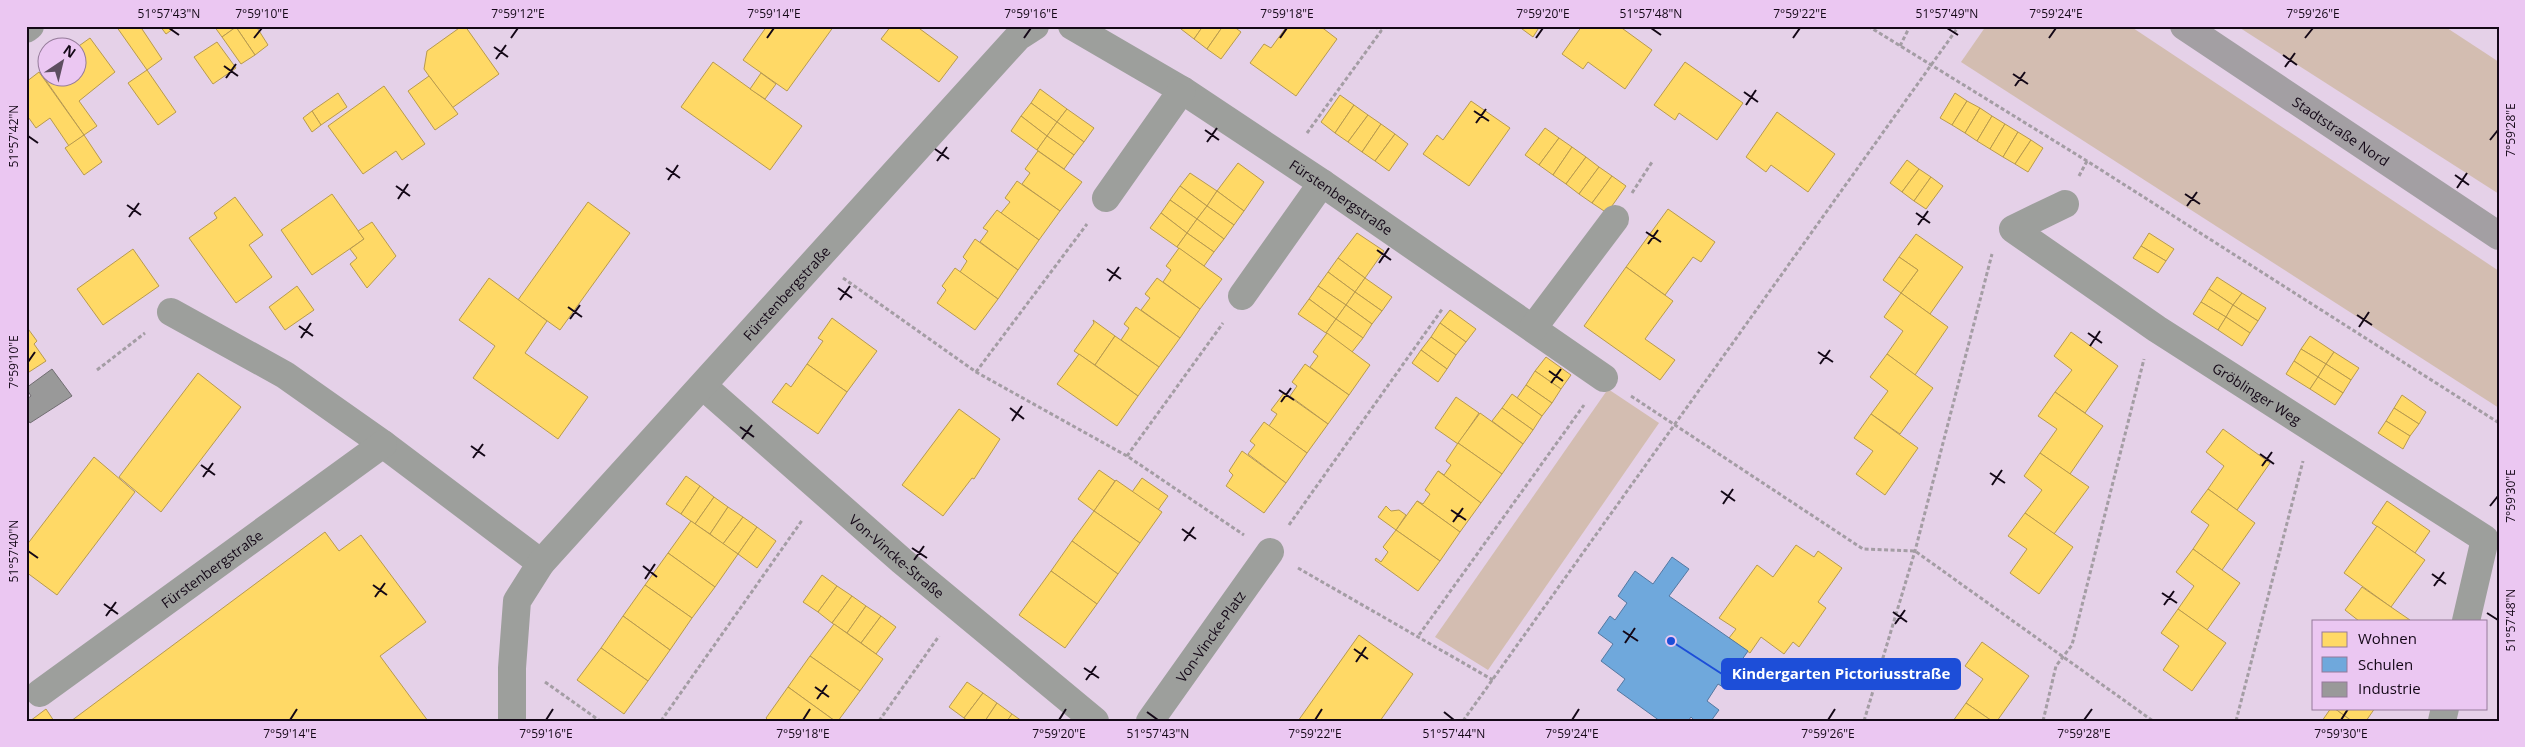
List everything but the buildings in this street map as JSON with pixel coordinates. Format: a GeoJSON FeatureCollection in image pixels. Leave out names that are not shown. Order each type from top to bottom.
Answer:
{"type":"FeatureCollection","features":[{"type":"Feature","properties":{"kind":"main road","name":"Stadtstraße Nord"},"geometry":{"type":"LineString","coordinates":[[2184,26],[2499,236]]}},
{"type":"Feature","properties":{"kind":"street"},"geometry":{"type":"LineString","coordinates":[[26,29],[30,26]]}},
{"type":"Feature","properties":{"kind":"street","name":"Fürstenbergstraße"},"geometry":{"type":"LineString","coordinates":[[512,721],[512,668],[517,601],[541,563],[1018,37],[1035,26]]}},
{"type":"Feature","properties":{"kind":"street","name":"Fürstenbergstraße"},"geometry":{"type":"LineString","coordinates":[[1072,26],[1182,90],[1288,160],[1464,279],[1604,378]]}},
{"type":"Feature","properties":{"kind":"street"},"geometry":{"type":"LineString","coordinates":[[1106,198],[1182,90]]}},
{"type":"Feature","properties":{"kind":"street"},"geometry":{"type":"LineString","coordinates":[[1242,296],[1322,183]]}},
{"type":"Feature","properties":{"kind":"street"},"geometry":{"type":"LineString","coordinates":[[2013,230],[2065,204]]}},
{"type":"Feature","properties":{"kind":"street"},"geometry":{"type":"LineString","coordinates":[[1533,328],[1615,218]]}},
{"type":"Feature","properties":{"kind":"street","name":"Gröblinger Weg"},"geometry":{"type":"LineString","coordinates":[[2013,230],[2157,328],[2485,539],[2466,620]]}},
{"type":"Feature","properties":{"kind":"street"},"geometry":{"type":"LineString","coordinates":[[171,312],[285,375],[383,444],[541,563]]}},
{"type":"Feature","properties":{"kind":"street","name":"Von-Vincke-Straße"},"geometry":{"type":"LineString","coordinates":[[702,386],[959,609],[1095,721]]}},
{"type":"Feature","properties":{"kind":"street","name":"Fürstenbergstraße"},"geometry":{"type":"LineString","coordinates":[[40,693],[383,444]]}},
{"type":"Feature","properties":{"kind":"street","name":"Von-Vincke-Platz"},"geometry":{"type":"LineString","coordinates":[[1150,721],[1270,552]]}},
{"type":"Feature","properties":{"kind":"path"},"geometry":{"type":"LineString","coordinates":[[1288,160],[1381,31],[1375,26]]}},
{"type":"Feature","properties":{"kind":"path"},"geometry":{"type":"LineString","coordinates":[[1868,26],[1932,64],[2499,423]]}},
{"type":"Feature","properties":{"kind":"path"},"geometry":{"type":"LineString","coordinates":[[1900,46],[1910,26]]}},
{"type":"Feature","properties":{"kind":"path"},"geometry":{"type":"LineString","coordinates":[[1463,721],[1959,26]]}},
{"type":"Feature","properties":{"kind":"path"},"geometry":{"type":"LineString","coordinates":[[976,372],[1106,198]]}},
{"type":"Feature","properties":{"kind":"path"},"geometry":{"type":"LineString","coordinates":[[1864,721],[1915,551],[1995,244],[2013,230]]}},
{"type":"Feature","properties":{"kind":"path"},"geometry":{"type":"LineString","coordinates":[[817,260],[976,372],[1127,456],[1270,552],[1419,635],[1493,680]]}},
{"type":"Feature","properties":{"kind":"path"},"geometry":{"type":"LineString","coordinates":[[1270,552],[1464,279]]}},
{"type":"Feature","properties":{"kind":"path"},"geometry":{"type":"LineString","coordinates":[[1127,456],[1242,296]]}},
{"type":"Feature","properties":{"kind":"path"},"geometry":{"type":"LineString","coordinates":[[97,370],[171,312]]}},
{"type":"Feature","properties":{"kind":"path"},"geometry":{"type":"LineString","coordinates":[[2043,721],[2056,666],[2072,645],[2146,350],[2157,328]]}},
{"type":"Feature","properties":{"kind":"path"},"geometry":{"type":"LineString","coordinates":[[1419,635],[1604,378],[1863,549],[1915,551],[2152,721]]}},
{"type":"Feature","properties":{"kind":"path"},"geometry":{"type":"LineString","coordinates":[[2236,721],[2312,427]]}},
{"type":"Feature","properties":{"kind":"path"},"geometry":{"type":"LineString","coordinates":[[661,721],[822,492]]}},
{"type":"Feature","properties":{"kind":"path"},"geometry":{"type":"LineString","coordinates":[[879,721],[959,609]]}},
{"type":"Feature","properties":{"kind":"path"},"geometry":{"type":"LineString","coordinates":[[512,668],[539,677],[600,721]]}},
{"type":"Feature","properties":{"kind":"shaded area"},"geometry":{"type":"Polygon","coordinates":[[[1986,26],[2130,26],[2499,271],[2499,408],[1961,62],[1986,26]]]}},
{"type":"Feature","properties":{"kind":"shaded area"},"geometry":{"type":"Polygon","coordinates":[[[2237,26],[2444,26],[2499,62],[2499,194],[2237,26]]]}},
{"type":"Feature","properties":{"kind":"shaded area"},"geometry":{"type":"Polygon","coordinates":[[[1608,389],[1659,423],[1488,670],[1435,637],[1608,389]]]}},
{"type":"Feature","properties":{"kind":"place","name":"Kindergarten Pictoriusstraße"},"geometry":{"type":"Point","coordinates":[1671,641]}}]}
